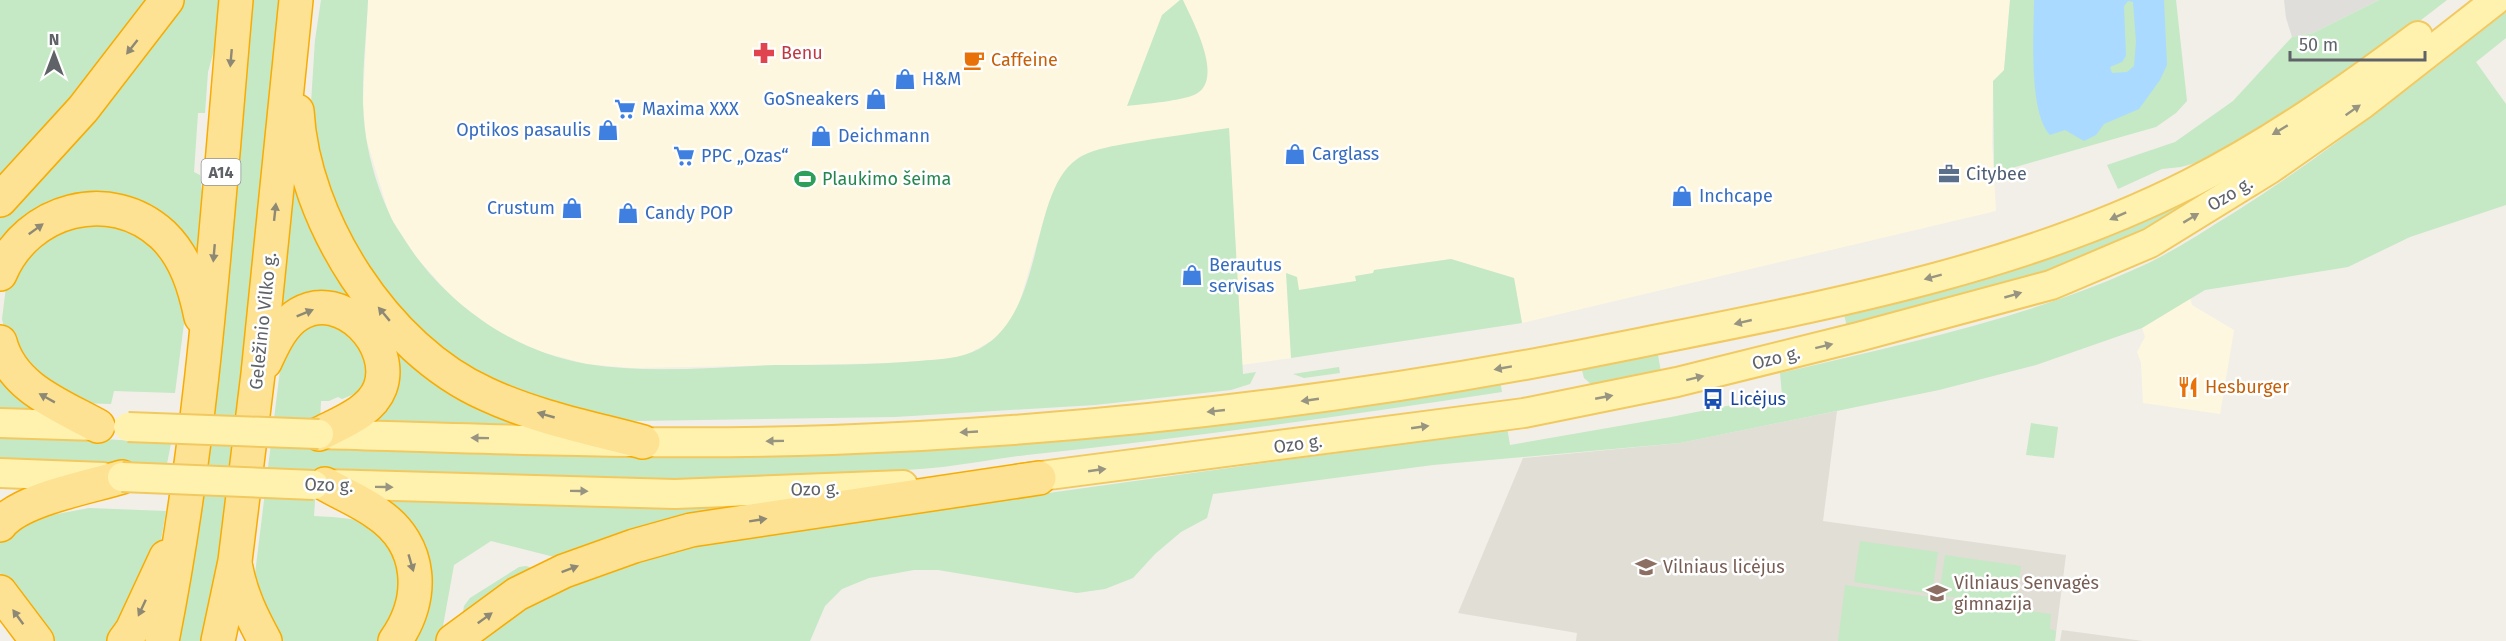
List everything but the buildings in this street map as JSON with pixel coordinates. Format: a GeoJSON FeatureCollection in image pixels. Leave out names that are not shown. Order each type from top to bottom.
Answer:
{"type":"FeatureCollection","features":[{"type":"Feature","properties":{"kind":"highway"},"geometry":{"type":"LineString","coordinates":[[0,200],[83,109],[167,0]]}},
{"type":"Feature","properties":{"kind":"highway","name":"A14"},"geometry":{"type":"LineString","coordinates":[[162,641],[173,585],[206,345],[236,0]]}},
{"type":"Feature","properties":{"kind":"highway"},"geometry":{"type":"LineString","coordinates":[[295,11],[298,130],[319,205],[336,244],[354,274],[402,335],[428,359],[485,394],[536,412],[643,442]]}},
{"type":"Feature","properties":{"kind":"highway","name":"Geležinio Vilko g."},"geometry":{"type":"LineString","coordinates":[[218,641],[235,561],[258,374],[295,11]]}},
{"type":"Feature","properties":{"kind":"highway"},"geometry":{"type":"LineString","coordinates":[[0,274],[5,261],[20,242],[36,228],[57,216],[78,209],[99,209],[124,213],[144,222],[163,235],[177,251],[189,273],[206,345]]}},
{"type":"Feature","properties":{"kind":"highway"},"geometry":{"type":"LineString","coordinates":[[258,374],[289,321],[300,313],[315,309],[333,309],[349,314],[361,324],[382,357],[384,372],[380,389],[359,413],[319,435]]}},
{"type":"Feature","properties":{"kind":"highway"},"geometry":{"type":"LineString","coordinates":[[0,342],[10,365],[30,389],[113,427]]}},
{"type":"Feature","properties":{"kind":"highway"},"geometry":{"type":"LineString","coordinates":[[0,525],[18,510],[32,504],[122,477]]}},
{"type":"Feature","properties":{"kind":"highway"},"geometry":{"type":"LineString","coordinates":[[453,641],[517,594],[564,571],[634,546],[680,533],[1039,478]]}},
{"type":"Feature","properties":{"kind":"highway"},"geometry":{"type":"LineString","coordinates":[[320,484],[378,514],[399,532],[407,548],[414,570],[416,594],[411,615],[395,641]]}},
{"type":"Feature","properties":{"kind":"highway"},"geometry":{"type":"LineString","coordinates":[[124,641],[132,630],[183,516]]}},
{"type":"Feature","properties":{"kind":"highway"},"geometry":{"type":"LineString","coordinates":[[235,561],[240,588],[249,612],[265,641]]}},
{"type":"Feature","properties":{"kind":"highway"},"geometry":{"type":"LineString","coordinates":[[0,592],[37,641]]}},
{"type":"Feature","properties":{"kind":"highway"},"geometry":{"type":"LineString","coordinates":[[0,632],[7,641]]}},
{"type":"Feature","properties":{"kind":"main road","name":"Ozo g."},"geometry":{"type":"LineString","coordinates":[[0,423],[319,435],[643,442],[832,440],[1028,428],[1274,405],[1602,351],[1909,284],[2029,250],[2103,222],[2190,183],[2348,89],[2465,0]]}},
{"type":"Feature","properties":{"kind":"main road","name":"Ozo g."},"geometry":{"type":"LineString","coordinates":[[0,473],[675,494],[851,488],[1039,478],[1524,413],[1677,382],[1858,338],[2051,285],[2150,243],[2270,169],[2362,104],[2496,0]]}},
{"type":"Feature","properties":{"kind":"shaded area"},"geometry":{"type":"Polygon","coordinates":[[[368,0],[2010,0],[2004,71],[1993,81],[1992,143],[1996,211],[1522,323],[1514,278],[1451,259],[1374,270],[1374,273],[1356,281],[1299,290],[1287,273],[1291,358],[1242,365],[1229,129],[1100,149],[1079,157],[1058,184],[1046,212],[1019,304],[1008,324],[996,338],[961,358],[890,363],[632,368],[586,364],[542,352],[499,333],[454,299],[417,258],[390,217],[366,138],[363,104],[368,0]]]}},
{"type":"Feature","properties":{"kind":"shaded area"},"geometry":{"type":"Polygon","coordinates":[[[2284,0],[2379,0],[2313,33],[2292,37],[2286,18],[2284,0]]]}},
{"type":"Feature","properties":{"kind":"shaded area"},"geometry":{"type":"Polygon","coordinates":[[[2190,298],[2192,305],[2234,330],[2220,414],[2143,403],[2141,363],[2137,352],[2145,337],[2142,328],[2190,298]]]}},
{"type":"Feature","properties":{"kind":"shaded area","name":"Vilniaus licėjus"},"geometry":{"type":"Polygon","coordinates":[[[1837,411],[1823,521],[2066,555],[2055,641],[1576,641],[1577,633],[1458,613],[1523,458],[1680,443],[1837,411]]]}},
{"type":"Feature","properties":{"kind":"shaded area"},"geometry":{"type":"Polygon","coordinates":[[[2062,630],[2143,641],[2060,641],[2062,630]]]}},
{"type":"Feature","properties":{"kind":"green space"},"geometry":{"type":"Polygon","coordinates":[[[0,0],[155,0],[0,188],[0,0]]]}},
{"type":"Feature","properties":{"kind":"green space"},"geometry":{"type":"Polygon","coordinates":[[[180,0],[224,0],[222,21],[208,72],[205,113],[198,113],[194,172],[200,175],[203,200],[200,262],[137,205],[0,252],[0,217],[57,158],[180,0]]]}},
{"type":"Feature","properties":{"kind":"green space"},"geometry":{"type":"Polygon","coordinates":[[[249,0],[280,0],[229,512],[204,641],[173,641],[249,0]]]}},
{"type":"Feature","properties":{"kind":"green space"},"geometry":{"type":"Polygon","coordinates":[[[321,0],[368,0],[363,86],[366,137],[379,187],[396,226],[422,265],[462,305],[484,322],[534,349],[587,364],[633,369],[883,363],[965,355],[979,349],[1001,331],[1017,307],[1028,279],[1053,193],[1065,171],[1082,156],[1112,146],[1229,128],[1243,374],[1256,372],[1250,384],[1231,390],[1095,405],[895,417],[637,421],[607,419],[538,407],[430,351],[333,225],[310,119],[315,40],[321,0]]]}},
{"type":"Feature","properties":{"kind":"green space"},"geometry":{"type":"Polygon","coordinates":[[[1183,0],[1204,49],[1207,76],[1204,86],[1196,94],[1182,99],[1127,106],[1162,15],[1183,0]]]}},
{"type":"Feature","properties":{"kind":"green space"},"geometry":{"type":"Polygon","coordinates":[[[2010,0],[2176,0],[2187,101],[2176,113],[2156,127],[1994,173],[1993,81],[2004,70],[2010,0]]]}},
{"type":"Feature","properties":{"kind":"green space"},"geometry":{"type":"Polygon","coordinates":[[[2379,0],[2447,0],[2373,57],[2217,157],[2181,167],[2162,169],[2118,189],[2107,165],[2175,142],[2233,101],[2292,37],[2313,33],[2379,0]]]}},
{"type":"Feature","properties":{"kind":"green space"},"geometry":{"type":"Polygon","coordinates":[[[2506,12],[2506,38],[2476,62],[2506,104],[2506,205],[2410,237],[2348,267],[2205,290],[2142,328],[2036,365],[1939,390],[1680,443],[1433,465],[1213,494],[1207,518],[1181,532],[1155,554],[1133,578],[1105,589],[1077,593],[938,570],[914,570],[869,578],[842,589],[825,606],[810,641],[471,641],[527,599],[638,550],[1366,449],[1507,427],[1510,445],[1782,395],[1780,373],[1959,330],[2003,317],[2091,288],[2159,257],[2235,212],[2305,165],[2374,115],[2506,12]]]}},
{"type":"Feature","properties":{"kind":"green space"},"geometry":{"type":"Polygon","coordinates":[[[2305,131],[2102,256],[1848,330],[1844,315],[1658,355],[1661,372],[1591,384],[1584,378],[1581,366],[1844,310],[2305,131]]]}},
{"type":"Feature","properties":{"kind":"green space"},"geometry":{"type":"Polygon","coordinates":[[[293,160],[360,309],[568,429],[359,423],[377,409],[359,312],[279,321],[293,160]]]}},
{"type":"Feature","properties":{"kind":"green space"},"geometry":{"type":"Polygon","coordinates":[[[104,219],[165,249],[186,308],[175,393],[114,391],[111,404],[79,403],[53,395],[6,337],[2,319],[6,287],[13,270],[52,231],[104,219]]]}},
{"type":"Feature","properties":{"kind":"green space"},"geometry":{"type":"Polygon","coordinates":[[[1451,259],[1514,278],[1522,323],[1291,358],[1286,273],[1297,277],[1299,290],[1356,281],[1355,276],[1373,273],[1374,270],[1451,259]]]}},
{"type":"Feature","properties":{"kind":"green space"},"geometry":{"type":"Polygon","coordinates":[[[333,318],[371,359],[362,391],[342,399],[338,397],[329,401],[321,401],[319,445],[677,453],[1500,380],[1502,392],[1265,426],[947,467],[845,474],[618,479],[317,471],[314,516],[354,520],[381,529],[393,546],[406,584],[380,641],[277,641],[254,582],[281,362],[292,330],[333,318]]]}},
{"type":"Feature","properties":{"kind":"green space"},"geometry":{"type":"Polygon","coordinates":[[[0,367],[60,412],[0,410],[0,367]]]}},
{"type":"Feature","properties":{"kind":"green space"},"geometry":{"type":"Polygon","coordinates":[[[1339,367],[1340,373],[1304,378],[1293,374],[1339,367]]]}},
{"type":"Feature","properties":{"kind":"green space"},"geometry":{"type":"Polygon","coordinates":[[[2031,423],[2058,427],[2054,458],[2026,455],[2031,423]]]}},
{"type":"Feature","properties":{"kind":"green space"},"geometry":{"type":"Polygon","coordinates":[[[0,433],[171,443],[167,464],[0,460],[0,433]]]}},
{"type":"Feature","properties":{"kind":"green space"},"geometry":{"type":"Polygon","coordinates":[[[388,497],[815,503],[570,561],[491,541],[454,565],[441,637],[435,641],[408,641],[414,633],[383,503],[388,497]]]}},
{"type":"Feature","properties":{"kind":"green space"},"geometry":{"type":"Polygon","coordinates":[[[89,508],[166,511],[159,552],[113,641],[48,641],[2,578],[0,542],[36,518],[89,508]]]}},
{"type":"Feature","properties":{"kind":"green space"},"geometry":{"type":"Polygon","coordinates":[[[1860,541],[1938,552],[1932,594],[1854,582],[1860,541]]]}},
{"type":"Feature","properties":{"kind":"green space"},"geometry":{"type":"Polygon","coordinates":[[[1945,555],[2021,566],[2015,606],[1939,595],[1945,555]]]}},
{"type":"Feature","properties":{"kind":"green space"},"geometry":{"type":"Polygon","coordinates":[[[526,566],[547,573],[461,623],[464,606],[470,598],[519,567],[526,566]]]}},
{"type":"Feature","properties":{"kind":"green space"},"geometry":{"type":"Polygon","coordinates":[[[1845,585],[2051,614],[2050,629],[2056,631],[2055,641],[1838,641],[1845,585]]]}},
{"type":"Feature","properties":{"kind":"water"},"geometry":{"type":"Polygon","coordinates":[[[2034,0],[2164,0],[2167,65],[2160,80],[2139,109],[2104,124],[2096,135],[2084,141],[2065,130],[2050,135],[2043,124],[2035,90],[2034,0]],[[2128,1],[2124,6],[2126,56],[2122,62],[2110,67],[2112,73],[2127,72],[2134,66],[2136,42],[2133,2],[2128,1]]]}},
{"type":"Feature","properties":{"kind":"place","name":"Benu"},"geometry":{"type":"Point","coordinates":[764,53]}},
{"type":"Feature","properties":{"kind":"place","name":"Caffeine"},"geometry":{"type":"Point","coordinates":[974,60]}},
{"type":"Feature","properties":{"kind":"place","name":"H&M"},"geometry":{"type":"Point","coordinates":[905,79]}},
{"type":"Feature","properties":{"kind":"place","name":"GoSneakers"},"geometry":{"type":"Point","coordinates":[876,99]}},
{"type":"Feature","properties":{"kind":"place","name":"Maxima XXX"},"geometry":{"type":"Point","coordinates":[625,109]}},
{"type":"Feature","properties":{"kind":"place","name":"Optikos pasaulis"},"geometry":{"type":"Point","coordinates":[608,130]}},
{"type":"Feature","properties":{"kind":"place","name":"Deichmann"},"geometry":{"type":"Point","coordinates":[821,136]}},
{"type":"Feature","properties":{"kind":"place","name":"Carglass"},"geometry":{"type":"Point","coordinates":[1295,154]}},
{"type":"Feature","properties":{"kind":"place","name":"PPC „Ozas“"},"geometry":{"type":"Point","coordinates":[684,156]}},
{"type":"Feature","properties":{"kind":"place","name":"Citybee"},"geometry":{"type":"Point","coordinates":[1949,174]}},
{"type":"Feature","properties":{"kind":"place","name":"Plaukimo šeima"},"geometry":{"type":"Point","coordinates":[805,179]}},
{"type":"Feature","properties":{"kind":"place","name":"Inchcape"},"geometry":{"type":"Point","coordinates":[1682,196]}},
{"type":"Feature","properties":{"kind":"place","name":"Crustum"},"geometry":{"type":"Point","coordinates":[572,208]}},
{"type":"Feature","properties":{"kind":"place","name":"Candy POP"},"geometry":{"type":"Point","coordinates":[628,213]}},
{"type":"Feature","properties":{"kind":"place","name":"Berautus servisas"},"geometry":{"type":"Point","coordinates":[1192,275]}},
{"type":"Feature","properties":{"kind":"place","name":"Hesburger"},"geometry":{"type":"Point","coordinates":[2188,387]}},
{"type":"Feature","properties":{"kind":"place","name":"Licėjus"},"geometry":{"type":"Point","coordinates":[1713,399]}},
{"type":"Feature","properties":{"kind":"place","name":"Vilniaus licėjus"},"geometry":{"type":"Point","coordinates":[1646,567]}},
{"type":"Feature","properties":{"kind":"place","name":"Vilniaus Senvagės gimnazija"},"geometry":{"type":"Point","coordinates":[1937,593]}}]}
